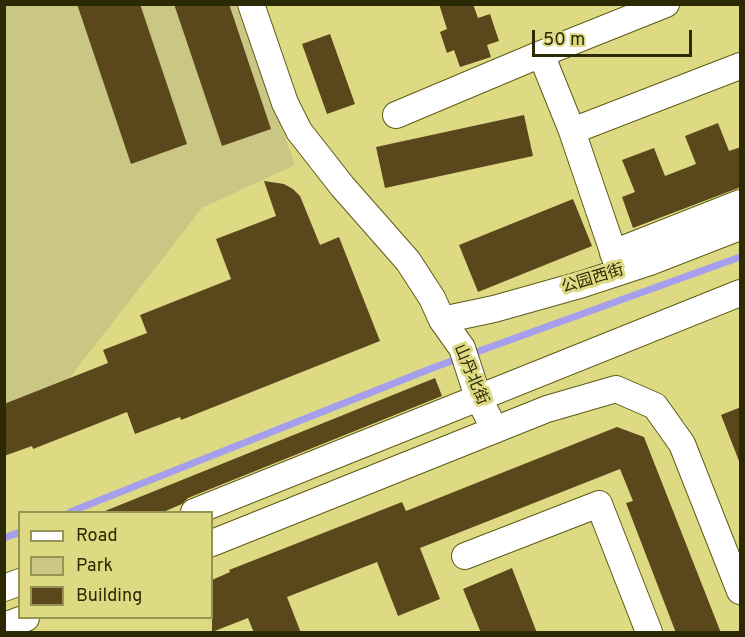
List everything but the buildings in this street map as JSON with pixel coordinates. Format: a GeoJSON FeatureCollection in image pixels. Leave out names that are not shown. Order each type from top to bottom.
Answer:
{"type":"FeatureCollection","features":[{"type":"Feature","properties":{"kind":"street","name":"山丹北街"},"geometry":{"type":"LineString","coordinates":[[251,4],[285,103],[299,131],[342,186],[408,261],[432,298],[442,320],[462,348],[476,391],[495,430]]}},
{"type":"Feature","properties":{"kind":"street"},"geometry":{"type":"LineString","coordinates":[[396,115],[666,4]]}},
{"type":"Feature","properties":{"kind":"street"},"geometry":{"type":"LineString","coordinates":[[540,54],[573,131],[617,263],[741,203]]}},
{"type":"Feature","properties":{"kind":"street"},"geometry":{"type":"LineString","coordinates":[[573,131],[741,66]]}},
{"type":"Feature","properties":{"kind":"street","name":"公园西街"},"geometry":{"type":"LineString","coordinates":[[442,320],[494,309],[617,263],[741,227]]}},
{"type":"Feature","properties":{"kind":"street"},"geometry":{"type":"LineString","coordinates":[[199,511],[476,391],[741,293]]}},
{"type":"Feature","properties":{"kind":"street"},"geometry":{"type":"LineString","coordinates":[[213,543],[547,409],[616,389],[655,406],[682,444],[741,591]]}},
{"type":"Feature","properties":{"kind":"street"},"geometry":{"type":"LineString","coordinates":[[465,556],[599,504],[649,633]]}},
{"type":"Feature","properties":{"kind":"street"},"geometry":{"type":"LineString","coordinates":[[4,626],[23,619]]}},
{"type":"Feature","properties":{"kind":"green space"},"geometry":{"type":"Polygon","coordinates":[[[4,5],[237,5],[295,165],[202,208],[64,385],[4,411],[4,5]]]}},
{"type":"Feature","properties":{"kind":"waterway"},"geometry":{"type":"LineString","coordinates":[[73,511],[435,367],[740,257]]}},
{"type":"Feature","properties":{"kind":"waterway"},"geometry":{"type":"LineString","coordinates":[[4,538],[18,533]]}}]}
